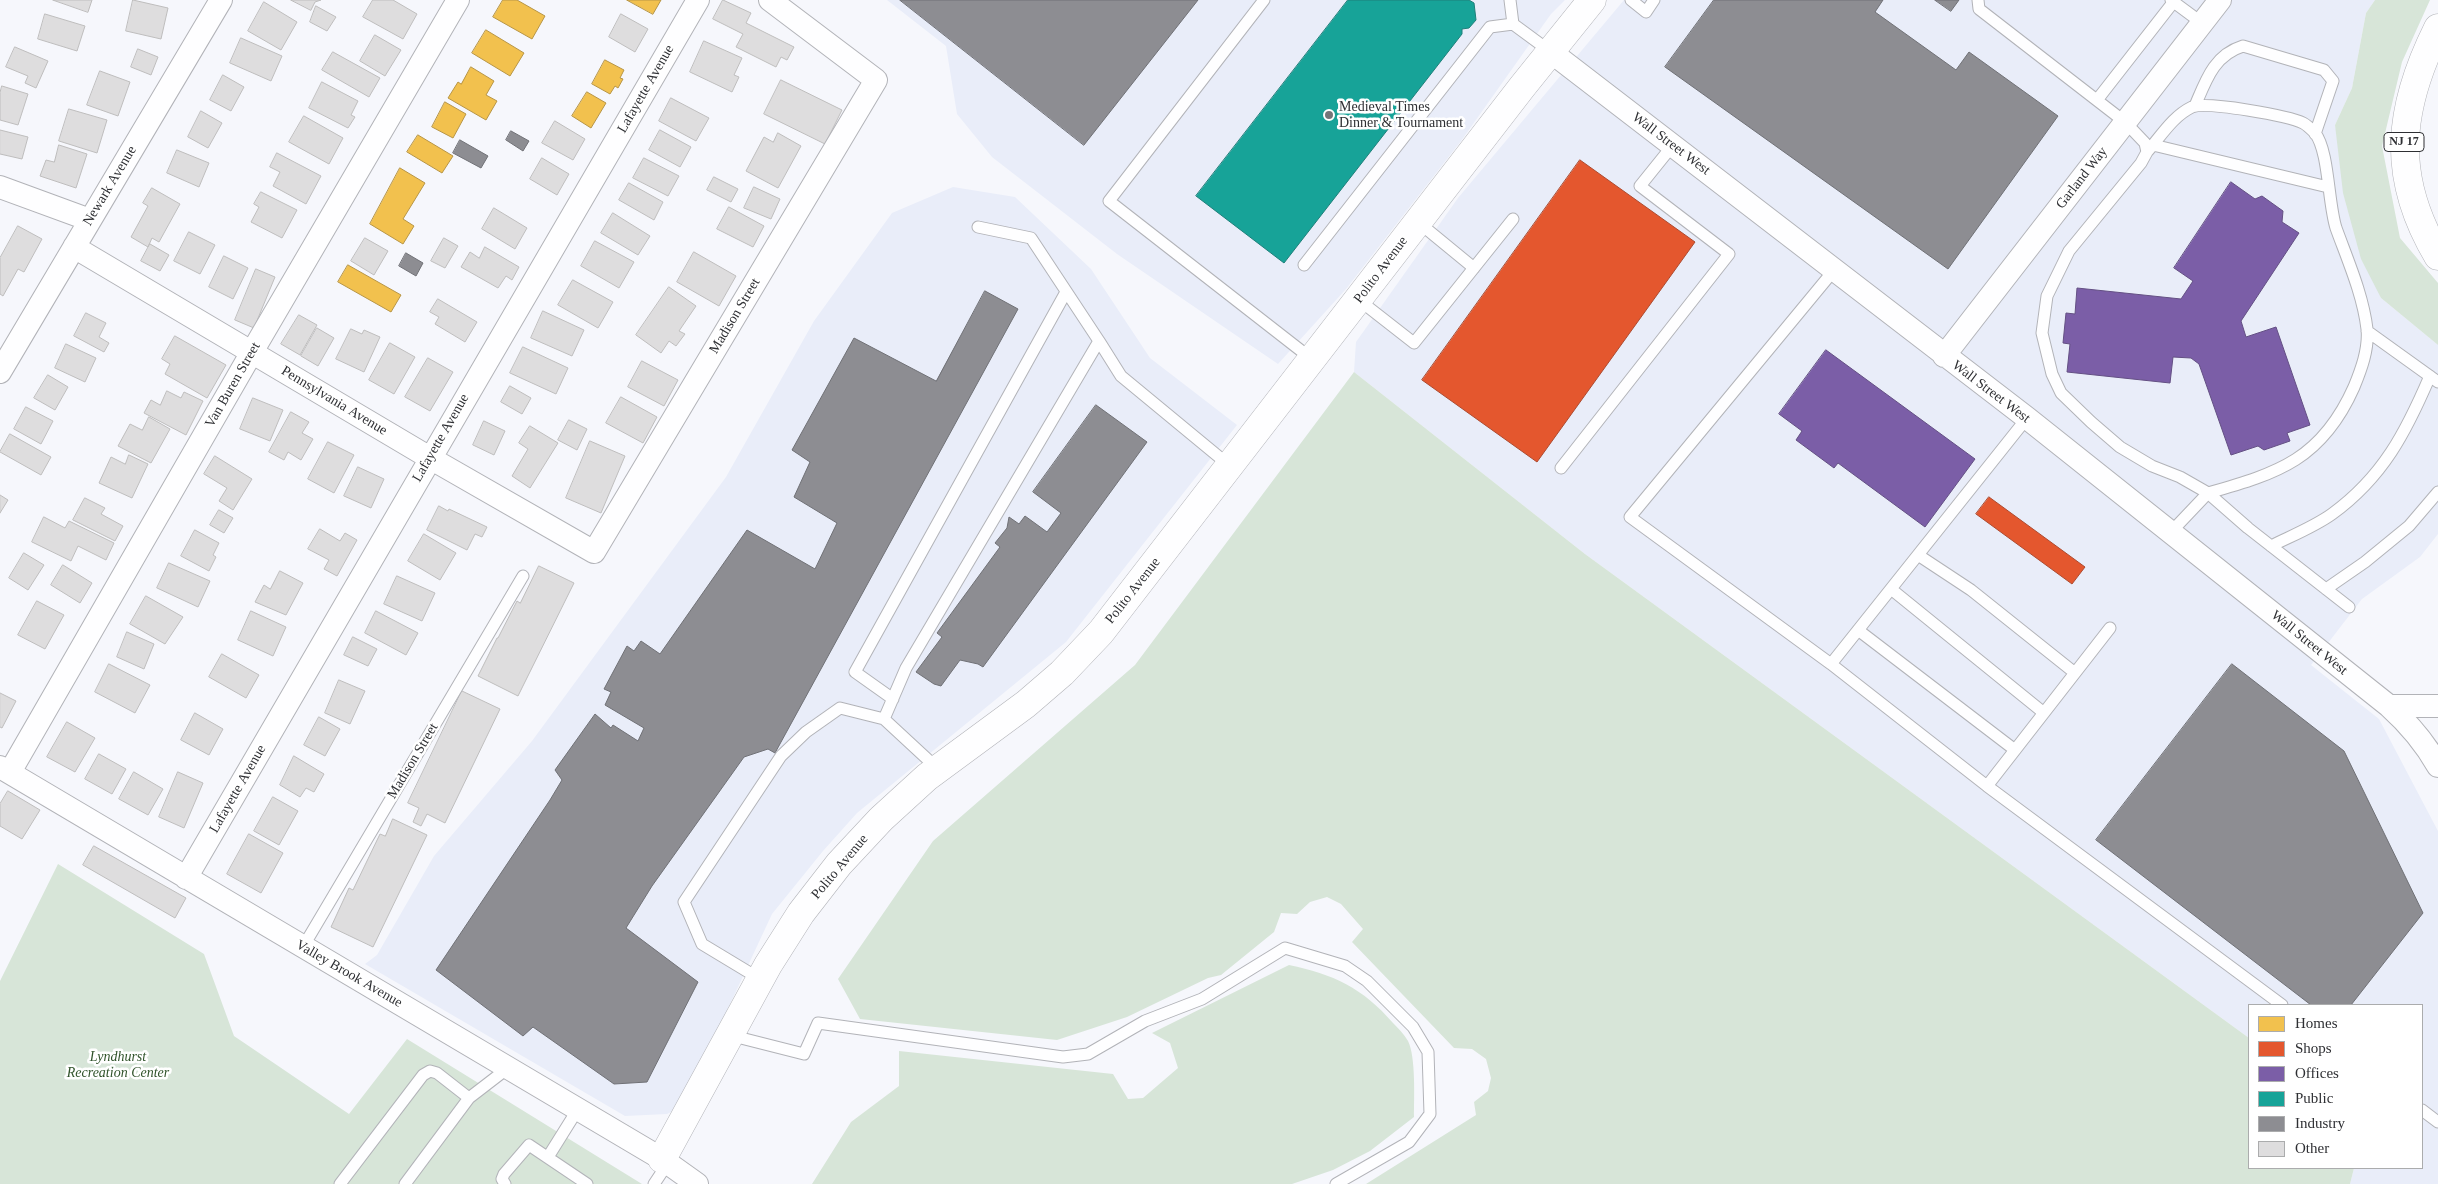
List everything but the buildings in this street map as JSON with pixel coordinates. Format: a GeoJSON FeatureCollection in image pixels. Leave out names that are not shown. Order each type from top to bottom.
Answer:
{"type":"FeatureCollection","features":[{"type":"Feature","properties":{"kind":"street","name":"Newark Avenue"},"geometry":{"type":"LineString","coordinates":[[0,372],[221,0]]}},
{"type":"Feature","properties":{"kind":"street","name":"Van Buren Street"},"geometry":{"type":"LineString","coordinates":[[5,769],[458,0]]}},
{"type":"Feature","properties":{"kind":"street","name":"Lafayette Avenue"},"geometry":{"type":"LineString","coordinates":[[186,878],[698,0]]}},
{"type":"Feature","properties":{"kind":"street","name":"Madison Street"},"geometry":{"type":"LineString","coordinates":[[594,552],[876,80],[770,0]]}},
{"type":"Feature","properties":{"kind":"street","name":"Polito Avenue"},"geometry":{"type":"LineString","coordinates":[[661,1169],[729,1035],[760,979],[801,913],[839,864],[881,819],[938,769],[1026,704],[1062,673],[1101,632],[1592,0]]}},
{"type":"Feature","properties":{"kind":"street","name":"Garland Way"},"geometry":{"type":"LineString","coordinates":[[1944,356],[2220,0]]}},
{"type":"Feature","properties":{"kind":"street","name":"NJ 17"},"geometry":{"type":"LineString","coordinates":[[2438,28],[2424,55],[2412,90],[2404,140],[2406,175],[2414,208],[2438,256]]}},
{"type":"Feature","properties":{"kind":"street","name":"Wall Street West"},"geometry":{"type":"LineString","coordinates":[[1551,52],[2027,418],[2389,706],[2406,721],[2428,749],[2438,766]]}},
{"type":"Feature","properties":{"kind":"street"},"geometry":{"type":"LineString","coordinates":[[0,187],[90,220]]}},
{"type":"Feature","properties":{"kind":"street","name":"Pennsylvania Avenue"},"geometry":{"type":"LineString","coordinates":[[74,247],[430,458],[594,552]]}},
{"type":"Feature","properties":{"kind":"street"},"geometry":{"type":"LineString","coordinates":[[2389,706],[2438,706]]}},
{"type":"Feature","properties":{"kind":"street","name":"Valley Brook Avenue"},"geometry":{"type":"LineString","coordinates":[[5,769],[578,1109],[661,1169],[691,1182]]}},
{"type":"Feature","properties":{"kind":"lane"},"geometry":{"type":"LineString","coordinates":[[1264,0],[1109,201],[1313,360]]}},
{"type":"Feature","properties":{"kind":"lane"},"geometry":{"type":"LineString","coordinates":[[1510,0],[1513,24]]}},
{"type":"Feature","properties":{"kind":"lane"},"geometry":{"type":"LineString","coordinates":[[1631,0],[1646,12],[1654,0]]}},
{"type":"Feature","properties":{"kind":"lane"},"geometry":{"type":"LineString","coordinates":[[1978,0],[1979,9],[2125,122],[2150,148],[2328,187]]}},
{"type":"Feature","properties":{"kind":"lane"},"geometry":{"type":"LineString","coordinates":[[2097,100],[2173,1],[2202,23]]}},
{"type":"Feature","properties":{"kind":"lane"},"geometry":{"type":"LineString","coordinates":[[1304,265],[1490,26],[1513,24],[1551,52]]}},
{"type":"Feature","properties":{"kind":"lane"},"geometry":{"type":"LineString","coordinates":[[2195,106],[2210,69],[2230,50],[2244,46],[2324,70],[2333,81],[2315,134]]}},
{"type":"Feature","properties":{"kind":"lane"},"geometry":{"type":"LineString","coordinates":[[2171,532],[2208,493],[2262,477],[2293,461],[2324,437],[2344,408],[2363,366],[2367,331],[2362,305],[2332,214],[2322,149],[2315,134],[2304,123],[2219,105],[2195,106],[2180,113],[2069,251],[2047,296],[2042,333],[2052,374],[2061,393],[2091,422],[2120,447],[2152,466],[2180,477],[2208,493],[2271,546],[2349,606]]}},
{"type":"Feature","properties":{"kind":"lane"},"geometry":{"type":"LineString","coordinates":[[1561,468],[1729,254],[1640,186],[1673,146]]}},
{"type":"Feature","properties":{"kind":"lane"},"geometry":{"type":"LineString","coordinates":[[1359,300],[1414,343],[1513,219]]}},
{"type":"Feature","properties":{"kind":"lane"},"geometry":{"type":"LineString","coordinates":[[1418,222],[1474,268]]}},
{"type":"Feature","properties":{"kind":"lane"},"geometry":{"type":"LineString","coordinates":[[978,227],[1031,238],[1121,376],[1230,466]]}},
{"type":"Feature","properties":{"kind":"lane"},"geometry":{"type":"LineString","coordinates":[[1835,269],[1630,517],[1831,664],[1987,786],[2281,1004]]}},
{"type":"Feature","properties":{"kind":"lane"},"geometry":{"type":"LineString","coordinates":[[893,699],[855,672],[1066,292]]}},
{"type":"Feature","properties":{"kind":"lane"},"geometry":{"type":"LineString","coordinates":[[2271,546],[2331,514],[2374,477],[2408,428],[2434,379],[2367,331]]}},
{"type":"Feature","properties":{"kind":"lane"},"geometry":{"type":"LineString","coordinates":[[884,719],[906,668],[1099,341]]}},
{"type":"Feature","properties":{"kind":"lane"},"geometry":{"type":"LineString","coordinates":[[1831,664],[2027,418]]}},
{"type":"Feature","properties":{"kind":"lane"},"geometry":{"type":"LineString","coordinates":[[2326,589],[2365,562],[2409,526],[2438,492]]}},
{"type":"Feature","properties":{"kind":"lane"},"geometry":{"type":"LineString","coordinates":[[1918,555],[1971,590],[2075,673]]}},
{"type":"Feature","properties":{"kind":"lane","name":"Madison Street"},"geometry":{"type":"LineString","coordinates":[[303,947],[523,576]]}},
{"type":"Feature","properties":{"kind":"lane"},"geometry":{"type":"LineString","coordinates":[[1890,589],[2044,714]]}},
{"type":"Feature","properties":{"kind":"lane"},"geometry":{"type":"LineString","coordinates":[[1987,786],[2110,628]]}},
{"type":"Feature","properties":{"kind":"lane"},"geometry":{"type":"LineString","coordinates":[[1858,630],[2015,750]]}},
{"type":"Feature","properties":{"kind":"lane"},"geometry":{"type":"LineString","coordinates":[[760,979],[702,944],[684,902],[781,756],[806,732],[840,708],[884,719],[938,769]]}},
{"type":"Feature","properties":{"kind":"lane"},"geometry":{"type":"LineString","coordinates":[[729,1035],[804,1054],[818,1023],[1063,1057],[1088,1054],[1145,1021],[1202,999],[1285,948],[1345,966],[1367,981],[1413,1027],[1428,1052],[1430,1114],[1409,1142],[1336,1184]]}},
{"type":"Feature","properties":{"kind":"lane"},"geometry":{"type":"LineString","coordinates":[[405,1184],[469,1098],[508,1068]]}},
{"type":"Feature","properties":{"kind":"lane"},"geometry":{"type":"LineString","coordinates":[[340,1184],[423,1075],[430,1071],[437,1073],[469,1098]]}},
{"type":"Feature","properties":{"kind":"lane"},"geometry":{"type":"LineString","coordinates":[[548,1157],[578,1109]]}},
{"type":"Feature","properties":{"kind":"lane"},"geometry":{"type":"LineString","coordinates":[[2423,1111],[2438,1122]]}},
{"type":"Feature","properties":{"kind":"lane"},"geometry":{"type":"LineString","coordinates":[[505,1184],[502,1178],[504,1174],[529,1144],[587,1184]]}},
{"type":"Feature","properties":{"kind":"shaded area"},"geometry":{"type":"Polygon","coordinates":[[[887,0],[1565,0],[1551,14],[1461,141],[1346,289],[1278,364],[1117,254],[992,157],[957,114],[946,46],[887,0]]]}},
{"type":"Feature","properties":{"kind":"shaded area"},"geometry":{"type":"Polygon","coordinates":[[[1624,0],[2375,0],[2366,13],[2352,88],[2335,125],[2381,298],[2438,345],[2438,534],[2420,557],[2362,599],[2311,665],[2379,719],[2438,831],[2438,1184],[2350,1184],[2354,1169],[2423,1169],[2423,1004],[2248,1004],[2248,1037],[1585,554],[1354,372],[1356,342],[1458,198],[1624,0]]]}},
{"type":"Feature","properties":{"kind":"shaded area"},"geometry":{"type":"Polygon","coordinates":[[[953,187],[1015,197],[1091,269],[1150,358],[1237,425],[1066,642],[857,813],[823,851],[772,914],[724,1017],[673,1111],[667,1114],[625,1116],[365,964],[377,955],[434,856],[532,741],[726,477],[814,321],[892,213],[953,187]]]}},
{"type":"Feature","properties":{"kind":"green space"},"geometry":{"type":"Polygon","coordinates":[[[2375,0],[2430,0],[2402,62],[2382,146],[2400,238],[2438,283],[2438,345],[2381,298],[2361,259],[2343,193],[2335,125],[2352,88],[2366,13],[2375,0]]]}},
{"type":"Feature","properties":{"kind":"green space"},"geometry":{"type":"Polygon","coordinates":[[[1354,372],[1585,554],[2248,1037],[2248,1169],[2354,1169],[2350,1184],[1366,1184],[1476,1115],[1474,1102],[1488,1091],[1491,1078],[1486,1059],[1472,1049],[1454,1048],[1352,942],[1363,929],[1341,904],[1327,897],[1310,902],[1297,914],[1281,913],[1274,932],[1221,975],[1208,978],[1127,1017],[1057,1040],[860,1019],[838,979],[933,841],[1135,665],[1354,372]]]}},
{"type":"Feature","properties":{"kind":"green space","name":"Lyndhurst Recreation Center"},"geometry":{"type":"Polygon","coordinates":[[[58,864],[204,954],[234,1036],[349,1114],[407,1039],[642,1184],[0,1184],[0,981],[58,864]]]}},
{"type":"Feature","properties":{"kind":"green space"},"geometry":{"type":"Polygon","coordinates":[[[1289,965],[1333,978],[1359,992],[1382,1011],[1399,1029],[1411,1048],[1414,1078],[1414,1117],[1370,1151],[1333,1170],[1292,1184],[812,1184],[851,1122],[899,1086],[899,1051],[1113,1074],[1128,1099],[1143,1098],[1178,1068],[1170,1043],[1152,1033],[1289,965]]]}},
{"type":"Feature","properties":{"kind":"place","name":"Medieval Times Dinner & Tournament"},"geometry":{"type":"Point","coordinates":[1329,115]}}]}
